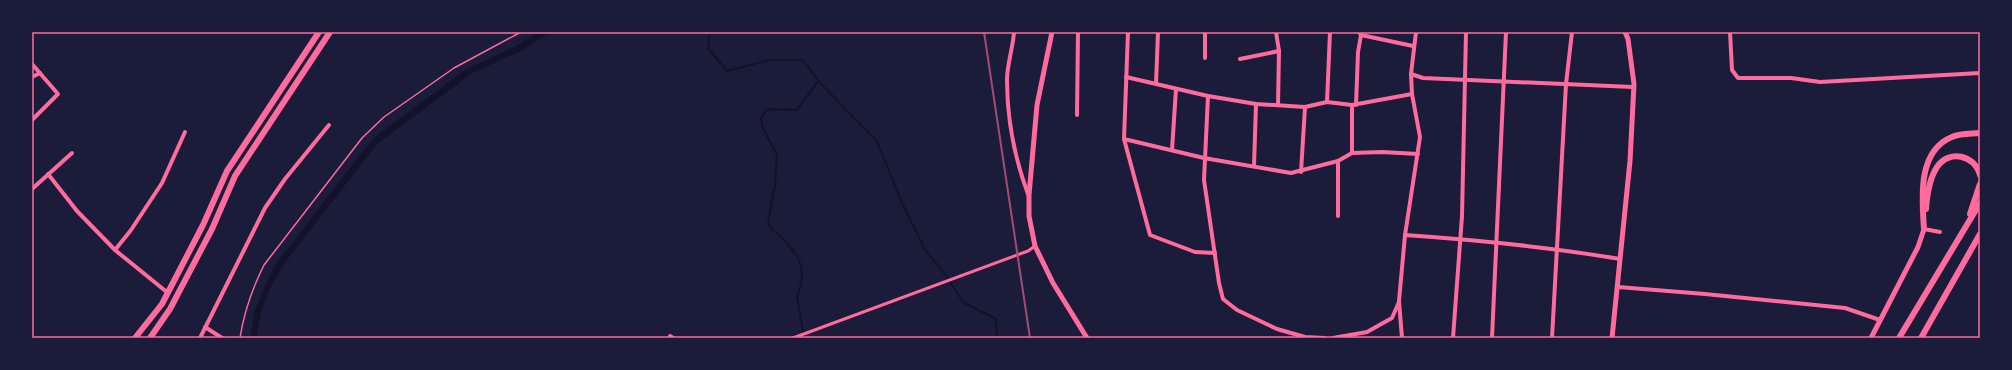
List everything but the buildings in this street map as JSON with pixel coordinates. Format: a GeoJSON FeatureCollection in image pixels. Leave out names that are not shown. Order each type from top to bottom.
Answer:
{"type":"FeatureCollection","features":[{"type":"Feature","properties":{"kind":"main road"},"geometry":{"type":"LineString","coordinates":[[135,338],[162,304],[203,225],[227,171],[319,32]]}},
{"type":"Feature","properties":{"kind":"main road"},"geometry":{"type":"LineString","coordinates":[[150,338],[170,309],[212,229],[235,176],[330,32]]}},
{"type":"Feature","properties":{"kind":"main road"},"geometry":{"type":"LineString","coordinates":[[1924,229],[1922,190],[1931,155],[1938,147],[1951,137],[1962,134],[1980,134]]}},
{"type":"Feature","properties":{"kind":"main road"},"geometry":{"type":"LineString","coordinates":[[1924,229],[1928,191],[1931,178],[1938,166],[1954,156],[1964,157],[1978,167],[1980,176]]}},
{"type":"Feature","properties":{"kind":"main road"},"geometry":{"type":"LineString","coordinates":[[1965,229],[1980,184]]}},
{"type":"Feature","properties":{"kind":"main road"},"geometry":{"type":"LineString","coordinates":[[1899,338],[1980,203]]}},
{"type":"Feature","properties":{"kind":"main road"},"geometry":{"type":"LineString","coordinates":[[1921,338],[1980,234]]}},
{"type":"Feature","properties":{"kind":"street"},"geometry":{"type":"LineString","coordinates":[[1014,32],[1006,79],[1019,170],[1029,195]]}},
{"type":"Feature","properties":{"kind":"street"},"geometry":{"type":"LineString","coordinates":[[1052,32],[1037,106],[1029,195],[1029,216],[1035,246],[1053,283],[1087,338]]}},
{"type":"Feature","properties":{"kind":"street"},"geometry":{"type":"LineString","coordinates":[[1077,115],[1078,32]]}},
{"type":"Feature","properties":{"kind":"street"},"geometry":{"type":"LineString","coordinates":[[1128,32],[1124,139],[1150,235],[1195,252],[1215,253]]}},
{"type":"Feature","properties":{"kind":"street"},"geometry":{"type":"LineString","coordinates":[[1156,84],[1158,32]]}},
{"type":"Feature","properties":{"kind":"street"},"geometry":{"type":"LineString","coordinates":[[1205,32],[1205,58]]}},
{"type":"Feature","properties":{"kind":"street"},"geometry":{"type":"LineString","coordinates":[[1276,32],[1280,51],[1278,105]]}},
{"type":"Feature","properties":{"kind":"street"},"geometry":{"type":"LineString","coordinates":[[1327,102],[1330,32]]}},
{"type":"Feature","properties":{"kind":"street"},"geometry":{"type":"LineString","coordinates":[[1402,338],[1400,301],[1406,235],[1420,137],[1412,94],[1411,74],[1413,46],[1416,32]]}},
{"type":"Feature","properties":{"kind":"street"},"geometry":{"type":"LineString","coordinates":[[1453,338],[1461,238],[1466,32]]}},
{"type":"Feature","properties":{"kind":"street"},"geometry":{"type":"LineString","coordinates":[[1492,338],[1506,32]]}},
{"type":"Feature","properties":{"kind":"street"},"geometry":{"type":"LineString","coordinates":[[1552,338],[1566,84],[1572,32]]}},
{"type":"Feature","properties":{"kind":"street"},"geometry":{"type":"LineString","coordinates":[[1612,338],[1630,161],[1633,87],[1628,39],[1625,32]]}},
{"type":"Feature","properties":{"kind":"street"},"geometry":{"type":"LineString","coordinates":[[1730,32],[1732,70],[1738,78],[1791,78],[1820,82],[1980,73]]}},
{"type":"Feature","properties":{"kind":"street"},"geometry":{"type":"LineString","coordinates":[[1352,153],[1354,105],[1360,34],[1413,46]]}},
{"type":"Feature","properties":{"kind":"street"},"geometry":{"type":"LineString","coordinates":[[1240,59],[1280,51]]}},
{"type":"Feature","properties":{"kind":"street"},"geometry":{"type":"LineString","coordinates":[[32,64],[58,94],[32,120]]}},
{"type":"Feature","properties":{"kind":"street"},"geometry":{"type":"LineString","coordinates":[[32,77],[40,73]]}},
{"type":"Feature","properties":{"kind":"street"},"geometry":{"type":"LineString","coordinates":[[1411,74],[1423,78],[1633,87]]}},
{"type":"Feature","properties":{"kind":"street"},"geometry":{"type":"LineString","coordinates":[[1126,77],[1208,96],[1256,104],[1305,107],[1327,102],[1354,105],[1412,94]]}},
{"type":"Feature","properties":{"kind":"street"},"geometry":{"type":"LineString","coordinates":[[1172,150],[1176,89]]}},
{"type":"Feature","properties":{"kind":"street"},"geometry":{"type":"LineString","coordinates":[[1208,96],[1204,180],[1223,298],[1237,310],[1277,329],[1305,337],[1324,338]]}},
{"type":"Feature","properties":{"kind":"street"},"geometry":{"type":"LineString","coordinates":[[1254,166],[1256,104]]}},
{"type":"Feature","properties":{"kind":"street"},"geometry":{"type":"LineString","coordinates":[[1301,172],[1305,107]]}},
{"type":"Feature","properties":{"kind":"street"},"geometry":{"type":"LineString","coordinates":[[200,338],[265,208],[285,179],[329,125]]}},
{"type":"Feature","properties":{"kind":"street"},"geometry":{"type":"LineString","coordinates":[[115,250],[131,230],[162,184],[184,132]]}},
{"type":"Feature","properties":{"kind":"street"},"geometry":{"type":"LineString","coordinates":[[1124,139],[1204,158],[1291,173],[1301,172],[1338,161],[1352,153],[1382,152],[1418,154]]}},
{"type":"Feature","properties":{"kind":"street"},"geometry":{"type":"LineString","coordinates":[[32,189],[72,153]]}},
{"type":"Feature","properties":{"kind":"street"},"geometry":{"type":"LineString","coordinates":[[1338,161],[1338,216]]}},
{"type":"Feature","properties":{"kind":"street"},"geometry":{"type":"LineString","coordinates":[[48,174],[77,211],[115,250],[168,293]]}},
{"type":"Feature","properties":{"kind":"street"},"geometry":{"type":"LineString","coordinates":[[1871,338],[1918,247],[1924,229],[1940,232]]}},
{"type":"Feature","properties":{"kind":"street"},"geometry":{"type":"LineString","coordinates":[[1406,235],[1461,238],[1556,248],[1620,259]]}},
{"type":"Feature","properties":{"kind":"street"},"geometry":{"type":"LineString","coordinates":[[793,338],[1028,251],[1035,246]]}},
{"type":"Feature","properties":{"kind":"street"},"geometry":{"type":"LineString","coordinates":[[1618,287],[1845,308],[1880,320]]}},
{"type":"Feature","properties":{"kind":"street"},"geometry":{"type":"LineString","coordinates":[[1333,338],[1367,332],[1392,318],[1400,301]]}},
{"type":"Feature","properties":{"kind":"street"},"geometry":{"type":"LineString","coordinates":[[205,327],[222,338]]}},
{"type":"Feature","properties":{"kind":"path"},"geometry":{"type":"LineString","coordinates":[[240,338],[244,315],[254,284],[264,265],[362,138],[384,117],[454,68],[521,32]]}},
{"type":"Feature","properties":{"kind":"shaded area"},"geometry":{"type":"Polygon","coordinates":[[[538,32],[550,32],[521,51],[474,72],[377,144],[286,261],[269,290],[261,312],[256,338],[250,338],[255,310],[273,268],[376,136],[465,70],[514,47],[538,32]]]}},
{"type":"Feature","properties":{"kind":"waterway"},"geometry":{"type":"LineString","coordinates":[[710,32],[708,48],[727,71],[769,60],[803,60],[818,81],[877,141],[902,203],[925,250],[942,270],[964,303],[996,319],[997,338]]}},
{"type":"Feature","properties":{"kind":"waterway"},"geometry":{"type":"LineString","coordinates":[[804,338],[797,296],[801,284],[801,265],[792,249],[770,227],[768,222],[775,185],[777,155],[763,128],[761,118],[767,109],[797,110],[818,81]]}},
{"type":"Feature","properties":{"kind":"railway"},"geometry":{"type":"LineString","coordinates":[[984,32],[1030,338]]}}]}
